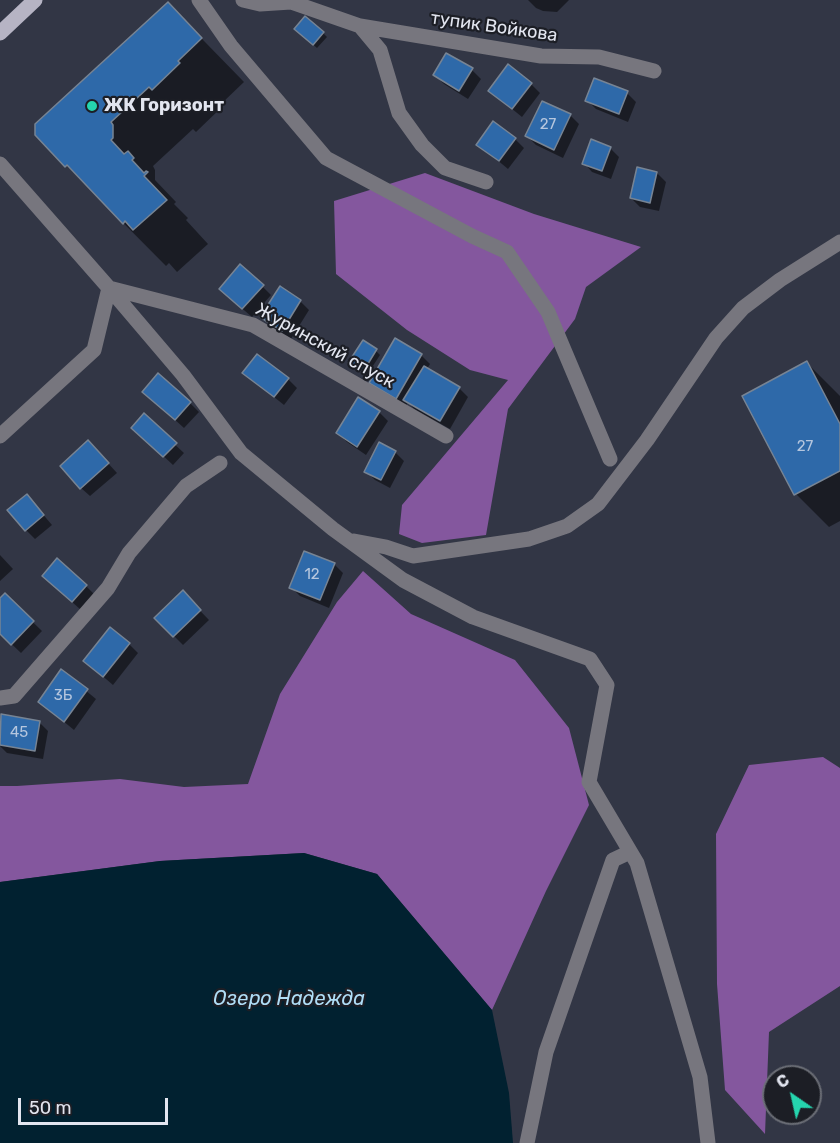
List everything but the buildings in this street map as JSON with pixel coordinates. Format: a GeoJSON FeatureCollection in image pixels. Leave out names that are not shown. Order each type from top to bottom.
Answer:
{"type":"FeatureCollection","features":[{"type":"Feature","properties":{"kind":"main road"},"geometry":{"type":"LineString","coordinates":[[0,33],[35,0]]}},
{"type":"Feature","properties":{"kind":"street"},"geometry":{"type":"LineString","coordinates":[[199,0],[231,46],[326,158],[472,236],[507,252],[548,312],[610,459]]}},
{"type":"Feature","properties":{"kind":"street","name":"тупик Войкова"},"geometry":{"type":"LineString","coordinates":[[243,0],[260,4],[291,2],[360,26],[541,56],[599,57],[654,71]]}},
{"type":"Feature","properties":{"kind":"street"},"geometry":{"type":"LineString","coordinates":[[360,26],[380,50],[399,113],[422,145],[445,168],[486,182]]}},
{"type":"Feature","properties":{"kind":"street"},"geometry":{"type":"LineString","coordinates":[[0,164],[183,375],[241,453],[349,540],[403,580],[473,617],[590,659],[607,685],[589,782],[637,863],[700,1077],[708,1143]]}},
{"type":"Feature","properties":{"kind":"street"},"geometry":{"type":"LineString","coordinates":[[349,540],[386,547],[413,556],[529,539],[567,526],[598,504],[647,440],[716,338],[743,308],[780,280],[840,242]]}},
{"type":"Feature","properties":{"kind":"street"},"geometry":{"type":"LineString","coordinates":[[0,436],[94,350],[109,288]]}},
{"type":"Feature","properties":{"kind":"street","name":"Журинский спуск"},"geometry":{"type":"LineString","coordinates":[[109,288],[253,325],[446,436]]}},
{"type":"Feature","properties":{"kind":"street"},"geometry":{"type":"LineString","coordinates":[[0,698],[14,696],[108,588],[129,553],[186,486],[220,463]]}},
{"type":"Feature","properties":{"kind":"street"},"geometry":{"type":"LineString","coordinates":[[527,1143],[546,1052],[613,860],[630,852]]}},
{"type":"Feature","properties":{"kind":"shaded area"},"geometry":{"type":"Polygon","coordinates":[[[425,173],[534,214],[641,247],[586,287],[575,319],[508,409],[486,535],[422,543],[399,534],[402,505],[508,380],[470,370],[407,330],[336,274],[334,201],[425,173]]]}},
{"type":"Feature","properties":{"kind":"shaded area"},"geometry":{"type":"Polygon","coordinates":[[[363,571],[411,614],[515,660],[569,728],[589,805],[546,891],[492,1010],[377,874],[304,853],[160,861],[0,882],[0,786],[120,779],[184,787],[248,784],[280,694],[337,602],[363,571]]]}},
{"type":"Feature","properties":{"kind":"shaded area"},"geometry":{"type":"Polygon","coordinates":[[[823,757],[840,768],[840,986],[769,1032],[768,1065],[762,1065],[762,1125],[765,1125],[765,1134],[725,1090],[717,984],[716,834],[749,765],[823,757]]]}},
{"type":"Feature","properties":{"kind":"water","name":"Озеро Надежда"},"geometry":{"type":"Polygon","coordinates":[[[304,853],[377,874],[492,1010],[509,1093],[513,1143],[0,1143],[0,882],[160,861],[304,853]]]}},
{"type":"Feature","properties":{"kind":"place","name":"ЖК Горизонт"},"geometry":{"type":"Point","coordinates":[92,106]}}]}
